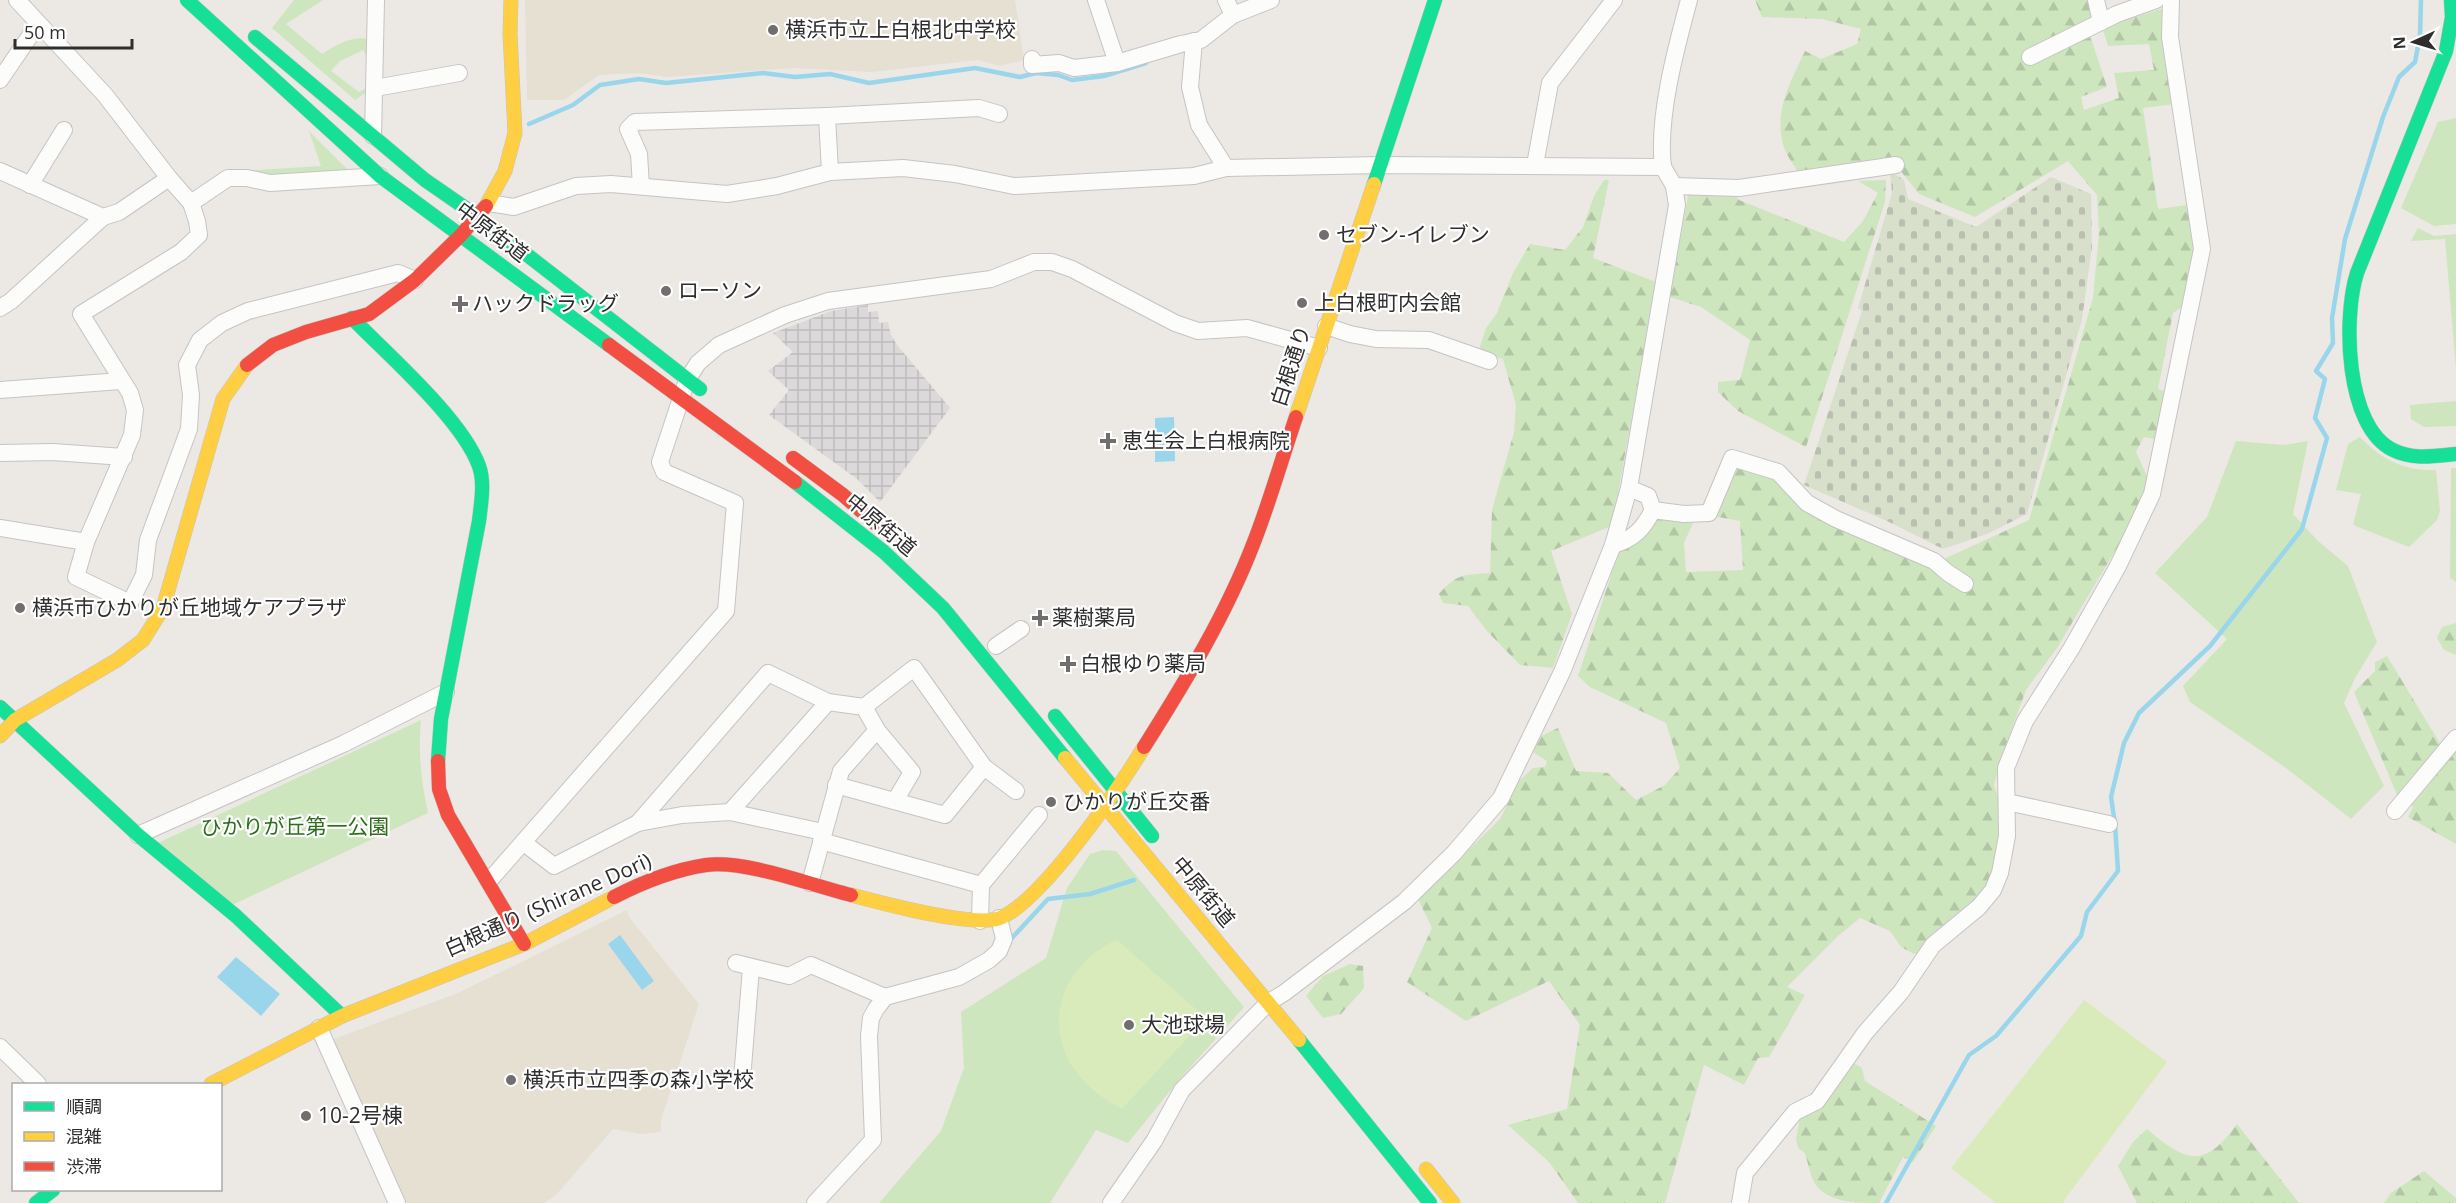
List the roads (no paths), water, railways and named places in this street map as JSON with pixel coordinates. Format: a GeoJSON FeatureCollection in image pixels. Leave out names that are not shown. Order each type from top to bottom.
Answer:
{"type":"FeatureCollection","features":[{"type":"Feature","properties":{"kind":"street"},"geometry":{"type":"LineString","coordinates":[[17,0],[105,95],[191,203],[199,235],[182,252],[81,314],[130,393],[135,410],[132,435],[86,542],[76,577],[130,603],[144,575],[148,540],[189,429],[191,395],[187,365],[200,340],[222,323],[248,311],[398,273],[415,280]]}},
{"type":"Feature","properties":{"kind":"street","name":"中原街道"},"geometry":{"type":"LineString","coordinates":[[187,0],[380,176],[631,363],[681,397],[884,552],[943,608],[1104,807],[1269,1002],[1430,1203]]}},
{"type":"Feature","properties":{"kind":"street"},"geometry":{"type":"LineString","coordinates":[[373,136],[376,0]]}},
{"type":"Feature","properties":{"kind":"street"},"geometry":{"type":"LineString","coordinates":[[0,736],[15,720],[117,660],[144,637],[163,608],[223,399],[243,368],[273,345],[289,337],[369,314],[415,280],[461,235],[489,203],[505,171],[515,134],[510,34],[512,0]]}},
{"type":"Feature","properties":{"kind":"street"},"geometry":{"type":"LineString","coordinates":[[1096,0],[1117,63]]}},
{"type":"Feature","properties":{"kind":"street"},"geometry":{"type":"LineString","coordinates":[[1032,59],[1032,64],[1059,63],[1074,68],[1117,63],[1201,40],[1229,7],[1270,0]]}},
{"type":"Feature","properties":{"kind":"street","name":"白根通り"},"geometry":{"type":"LineString","coordinates":[[1116,792],[1182,687],[1254,543],[1435,0]]}},
{"type":"Feature","properties":{"kind":"street"},"geometry":{"type":"LineString","coordinates":[[1535,165],[1550,83],[1614,0]]}},
{"type":"Feature","properties":{"kind":"street"},"geometry":{"type":"LineString","coordinates":[[1111,1203],[1154,1141],[1182,1090],[1269,1002],[1404,902],[1454,853],[1501,798],[1562,672],[1613,545],[1629,488],[1677,205],[1674,186],[1663,167],[1660,144],[1676,48],[1689,0]]}},
{"type":"Feature","properties":{"kind":"street"},"geometry":{"type":"LineString","coordinates":[[2096,0],[2101,22]]}},
{"type":"Feature","properties":{"kind":"street"},"geometry":{"type":"LineString","coordinates":[[2030,57],[2101,22],[2156,0]]}},
{"type":"Feature","properties":{"kind":"street"},"geometry":{"type":"LineString","coordinates":[[1740,1203],[1745,1173],[1796,1112],[1817,1101],[1865,1033],[1901,992],[1933,945],[1979,907],[1993,890],[2000,873],[2007,836],[2006,768],[2025,721],[2071,650],[2118,566],[2152,494],[2202,249],[2170,37],[2171,0]]}},
{"type":"Feature","properties":{"kind":"street"},"geometry":{"type":"LineString","coordinates":[[2451,0],[2450,37],[2446,54],[2353,286],[2349,303],[2349,324],[2355,395],[2359,411],[2367,426],[2390,448],[2405,455],[2419,457],[2456,454]]}},
{"type":"Feature","properties":{"kind":"street"},"geometry":{"type":"LineString","coordinates":[[0,80],[39,24]]}},
{"type":"Feature","properties":{"kind":"street","name":"中原街道"},"geometry":{"type":"LineString","coordinates":[[240,24],[425,180],[477,216],[714,399]]}},
{"type":"Feature","properties":{"kind":"street"},"geometry":{"type":"LineString","coordinates":[[1194,41],[1190,87],[1199,125],[1226,168]]}},
{"type":"Feature","properties":{"kind":"street"},"geometry":{"type":"LineString","coordinates":[[375,88],[459,73]]}},
{"type":"Feature","properties":{"kind":"street"},"geometry":{"type":"LineString","coordinates":[[640,186],[639,154],[628,129],[636,122],[979,108],[999,114]]}},
{"type":"Feature","properties":{"kind":"street"},"geometry":{"type":"LineString","coordinates":[[827,116],[830,172]]}},
{"type":"Feature","properties":{"kind":"street"},"geometry":{"type":"LineString","coordinates":[[30,185],[64,130]]}},
{"type":"Feature","properties":{"kind":"street"},"geometry":{"type":"LineString","coordinates":[[489,203],[514,207],[576,186],[640,186],[727,194],[777,186],[830,172],[903,168],[955,174],[1014,186],[1194,176],[1226,168],[1380,165],[1663,167]]}},
{"type":"Feature","properties":{"kind":"street"},"geometry":{"type":"LineString","coordinates":[[1674,186],[1739,188],[1896,165]]}},
{"type":"Feature","properties":{"kind":"street"},"geometry":{"type":"LineString","coordinates":[[0,171],[103,217]]}},
{"type":"Feature","properties":{"kind":"street"},"geometry":{"type":"LineString","coordinates":[[191,203],[228,178],[247,178],[270,183],[380,176]]}},
{"type":"Feature","properties":{"kind":"street"},"geometry":{"type":"LineString","coordinates":[[4,302],[103,217],[119,212],[169,178]]}},
{"type":"Feature","properties":{"kind":"street"},"geometry":{"type":"LineString","coordinates":[[489,881],[726,611],[735,502],[664,472],[660,462],[687,380],[698,363],[719,345],[828,301],[991,279],[1034,262],[1052,262],[1072,269],[1175,323],[1198,331],[1247,328],[1319,348]]}},
{"type":"Feature","properties":{"kind":"street"},"geometry":{"type":"LineString","coordinates":[[352,318],[443,413],[465,440],[478,464],[483,492],[441,719],[438,761],[440,789],[448,815],[489,881],[524,944]]}},
{"type":"Feature","properties":{"kind":"street"},"geometry":{"type":"LineString","coordinates":[[1326,326],[1376,339],[1429,340],[1489,361]]}},
{"type":"Feature","properties":{"kind":"street"},"geometry":{"type":"LineString","coordinates":[[0,390],[121,381]]}},
{"type":"Feature","properties":{"kind":"street","name":"中原街道"},"geometry":{"type":"LineString","coordinates":[[780,448],[843,495],[886,533]]}},
{"type":"Feature","properties":{"kind":"street"},"geometry":{"type":"LineString","coordinates":[[0,453],[53,452],[124,457]]}},
{"type":"Feature","properties":{"kind":"street"},"geometry":{"type":"LineString","coordinates":[[1653,510],[1684,514],[1709,513],[1732,458],[1778,472],[1807,503],[1836,519],[1934,561],[1965,584]]}},
{"type":"Feature","properties":{"kind":"street"},"geometry":{"type":"LineString","coordinates":[[1613,545],[1628,541],[1645,525],[1653,510],[1648,496],[1629,488]]}},
{"type":"Feature","properties":{"kind":"street"},"geometry":{"type":"LineString","coordinates":[[0,528],[86,542]]}},
{"type":"Feature","properties":{"kind":"street","name":"中原街道"},"geometry":{"type":"LineString","coordinates":[[931,577],[960,606]]}},
{"type":"Feature","properties":{"kind":"street"},"geometry":{"type":"LineString","coordinates":[[996,647],[1021,629]]}},
{"type":"Feature","properties":{"kind":"street"},"geometry":{"type":"LineString","coordinates":[[638,823],[768,673],[828,702],[864,707],[914,668],[984,766],[1016,791]]}},
{"type":"Feature","properties":{"kind":"street"},"geometry":{"type":"LineString","coordinates":[[138,835],[343,744],[446,692]]}},
{"type":"Feature","properties":{"kind":"street","name":"中原街道"},"geometry":{"type":"LineString","coordinates":[[1042,701],[1158,843]]}},
{"type":"Feature","properties":{"kind":"street"},"geometry":{"type":"LineString","coordinates":[[730,812],[828,702]]}},
{"type":"Feature","properties":{"kind":"street"},"geometry":{"type":"LineString","coordinates":[[0,707],[138,835],[236,916],[342,1016]]}},
{"type":"Feature","properties":{"kind":"street"},"geometry":{"type":"LineString","coordinates":[[864,707],[878,730],[912,772],[895,801]]}},
{"type":"Feature","properties":{"kind":"street"},"geometry":{"type":"LineString","coordinates":[[810,883],[841,771],[878,730]]}},
{"type":"Feature","properties":{"kind":"street"},"geometry":{"type":"LineString","coordinates":[[2395,811],[2456,738]]}},
{"type":"Feature","properties":{"kind":"street"},"geometry":{"type":"LineString","coordinates":[[836,784],[945,815],[984,766]]}},
{"type":"Feature","properties":{"kind":"street","name":"白根通り (Shirane Dori)"},"geometry":{"type":"LineString","coordinates":[[213,1083],[342,1016],[524,944],[643,882],[708,865],[744,867],[895,907],[980,921],[999,918],[1015,909],[1043,883],[1116,792]]}},
{"type":"Feature","properties":{"kind":"street"},"geometry":{"type":"LineString","coordinates":[[2007,802],[2109,824]]}},
{"type":"Feature","properties":{"kind":"street"},"geometry":{"type":"LineString","coordinates":[[524,843],[554,866],[638,823],[682,815],[730,812],[822,836],[981,885]]}},
{"type":"Feature","properties":{"kind":"street"},"geometry":{"type":"LineString","coordinates":[[980,921],[981,885],[1039,815]]}},
{"type":"Feature","properties":{"kind":"street"},"geometry":{"type":"LineString","coordinates":[[815,1203],[873,1140],[869,1036],[871,1018],[885,998],[959,977],[989,960],[999,951],[1004,939],[999,918]]}},
{"type":"Feature","properties":{"kind":"street"},"geometry":{"type":"LineString","coordinates":[[743,1067],[743,965],[789,976],[811,965],[885,998]]}},
{"type":"Feature","properties":{"kind":"street"},"geometry":{"type":"LineString","coordinates":[[319,1028],[397,1203]]}},
{"type":"Feature","properties":{"kind":"street"},"geometry":{"type":"LineString","coordinates":[[0,1047],[37,1083]]}},
{"type":"Feature","properties":{"kind":"street"},"geometry":{"type":"LineString","coordinates":[[1416,1157],[1453,1203]]}},
{"type":"Feature","properties":{"kind":"street"},"geometry":{"type":"LineString","coordinates":[[36,1203],[52,1191]]}},
{"type":"Feature","properties":{"kind":"water"},"geometry":{"type":"Polygon","coordinates":[[[1174,417],[1175,461],[1155,462],[1155,418],[1174,417]]]}},
{"type":"Feature","properties":{"kind":"water"},"geometry":{"type":"Polygon","coordinates":[[[620,935],[654,981],[642,990],[608,944],[620,935]]]}},
{"type":"Feature","properties":{"kind":"water"},"geometry":{"type":"Polygon","coordinates":[[[236,957],[280,994],[261,1016],[217,977],[236,957]]]}},
{"type":"Feature","properties":{"kind":"waterway"},"geometry":{"type":"LineString","coordinates":[[1886,1203],[1969,1055],[1996,1036],[2081,936],[2087,912],[2118,871],[2111,797],[2124,743],[2139,713],[2210,646],[2302,529],[2327,438],[2315,418],[2325,379],[2316,371],[2333,343],[2332,318],[2345,239],[2383,117],[2399,77],[2415,62],[2420,36],[2421,0]]}},
{"type":"Feature","properties":{"kind":"waterway"},"geometry":{"type":"LineString","coordinates":[[529,124],[573,105],[600,85],[639,79],[666,83],[763,73],[795,77],[830,74],[869,83],[975,68],[1020,77],[1036,73],[1058,75],[1072,80],[1104,76],[1146,63]]}},
{"type":"Feature","properties":{"kind":"waterway"},"geometry":{"type":"LineString","coordinates":[[1011,939],[1048,899],[1090,894],[1134,880]]}},
{"type":"Feature","properties":{"kind":"place","name":"横浜市立上白根北中学校"},"geometry":{"type":"Point","coordinates":[773,30]}},
{"type":"Feature","properties":{"kind":"place","name":"セブン-イレブン"},"geometry":{"type":"Point","coordinates":[1324,235]}},
{"type":"Feature","properties":{"kind":"place","name":"ローソン"},"geometry":{"type":"Point","coordinates":[666,291]}},
{"type":"Feature","properties":{"kind":"place","name":"上白根町内会館"},"geometry":{"type":"Point","coordinates":[1302,303]}},
{"type":"Feature","properties":{"kind":"place","name":"ハックドラッグ"},"geometry":{"type":"Point","coordinates":[460,304]}},
{"type":"Feature","properties":{"kind":"place","name":"恵生会上白根病院"},"geometry":{"type":"Point","coordinates":[1108,441]}},
{"type":"Feature","properties":{"kind":"place","name":"横浜市ひかりが丘地域ケアプラザ"},"geometry":{"type":"Point","coordinates":[20,608]}},
{"type":"Feature","properties":{"kind":"place","name":"薬樹薬局"},"geometry":{"type":"Point","coordinates":[1040,618]}},
{"type":"Feature","properties":{"kind":"place","name":"白根ゆり薬局"},"geometry":{"type":"Point","coordinates":[1068,664]}},
{"type":"Feature","properties":{"kind":"place","name":"ひかりが丘交番"},"geometry":{"type":"Point","coordinates":[1051,802]}},
{"type":"Feature","properties":{"kind":"place","name":"大池球場"},"geometry":{"type":"Point","coordinates":[1129,1025]}},
{"type":"Feature","properties":{"kind":"place","name":"横浜市立四季の森小学校"},"geometry":{"type":"Point","coordinates":[511,1080]}},
{"type":"Feature","properties":{"kind":"place","name":"10-2号棟"},"geometry":{"type":"Point","coordinates":[306,1116]}},
{"type":"Feature","properties":{"kind":"park label","name":"ひかりが丘第一公園"},"geometry":{"type":"Point","coordinates":[295,827]}}]}
